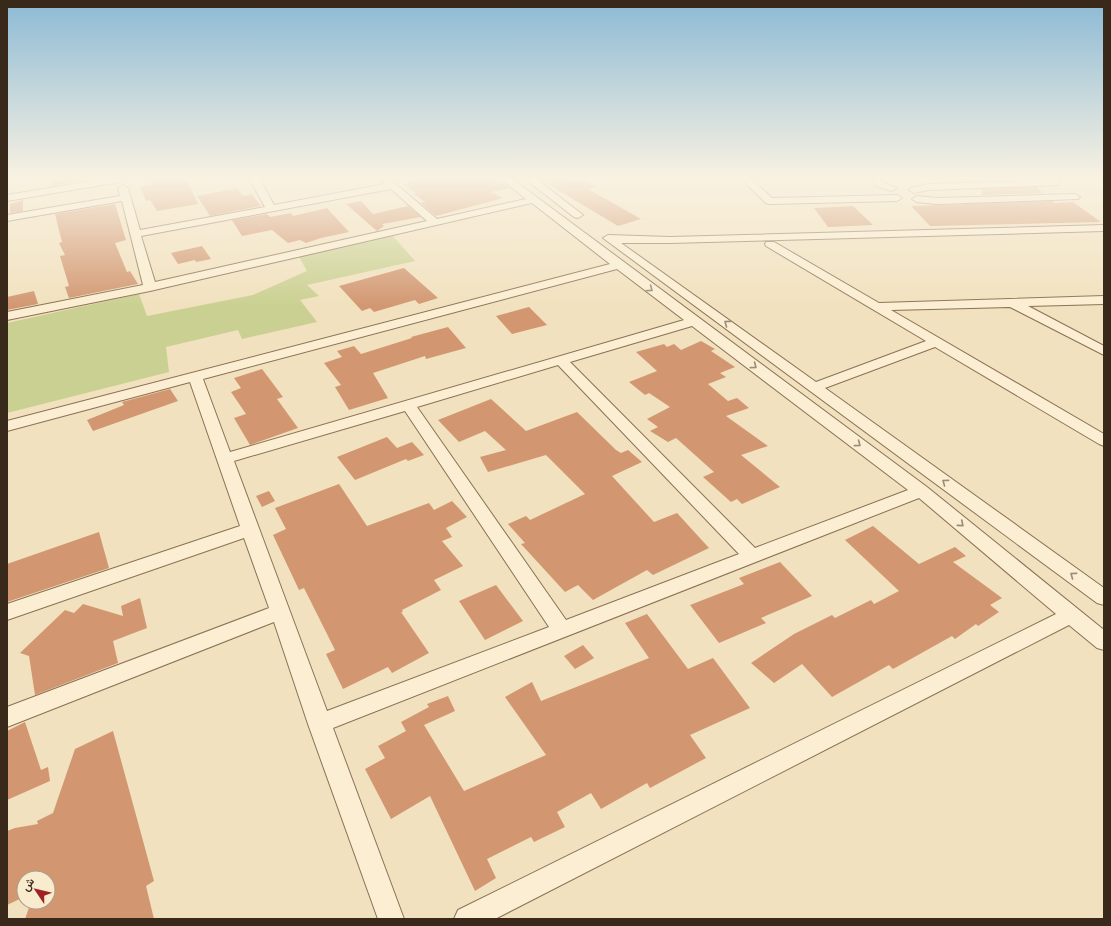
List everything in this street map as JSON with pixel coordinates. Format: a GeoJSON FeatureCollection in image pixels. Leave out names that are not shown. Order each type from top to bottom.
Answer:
{"type":"FeatureCollection","features":[{"type":"Feature","properties":{"kind":"street"},"geometry":{"type":"LineString","coordinates":[[131,221],[150,287]]}},
{"type":"Feature","properties":{"kind":"street"},"geometry":{"type":"LineString","coordinates":[[135,234],[202,221]]}},
{"type":"Feature","properties":{"kind":"street"},"geometry":{"type":"LineString","coordinates":[[7,316],[150,287],[438,221]]}},
{"type":"Feature","properties":{"kind":"street"},"geometry":{"type":"LineString","coordinates":[[561,221],[921,491],[1104,642]]}},
{"type":"Feature","properties":{"kind":"street"},"geometry":{"type":"LineString","coordinates":[[574,231],[608,238],[628,240],[670,240],[1104,228]]}},
{"type":"Feature","properties":{"kind":"street"},"geometry":{"type":"LineString","coordinates":[[597,248],[1104,236]]}},
{"type":"Feature","properties":{"kind":"street"},"geometry":{"type":"LineString","coordinates":[[608,238],[1104,598]]}},
{"type":"Feature","properties":{"kind":"street"},"geometry":{"type":"LineString","coordinates":[[770,244],[1104,442]]}},
{"type":"Feature","properties":{"kind":"street"},"geometry":{"type":"LineString","coordinates":[[7,426],[619,265]]}},
{"type":"Feature","properties":{"kind":"street"},"geometry":{"type":"LineString","coordinates":[[1086,300],[1104,309]]}},
{"type":"Feature","properties":{"kind":"street"},"geometry":{"type":"LineString","coordinates":[[876,306],[1104,300]]}},
{"type":"Feature","properties":{"kind":"street"},"geometry":{"type":"LineString","coordinates":[[1013,302],[1104,351]]}},
{"type":"Feature","properties":{"kind":"street"},"geometry":{"type":"LineString","coordinates":[[224,459],[694,321]]}},
{"type":"Feature","properties":{"kind":"street"},"geometry":{"type":"LineString","coordinates":[[815,387],[936,342]]}},
{"type":"Feature","properties":{"kind":"street"},"geometry":{"type":"LineString","coordinates":[[561,360],[752,556]]}},
{"type":"Feature","properties":{"kind":"street"},"geometry":{"type":"LineString","coordinates":[[195,377],[319,724],[391,919]]}},
{"type":"Feature","properties":{"kind":"street"},"geometry":{"type":"LineString","coordinates":[[408,405],[562,630]]}},
{"type":"Feature","properties":{"kind":"street"},"geometry":{"type":"LineString","coordinates":[[319,724],[921,491]]}},
{"type":"Feature","properties":{"kind":"street"},"geometry":{"type":"LineString","coordinates":[[7,612],[250,529]]}},
{"type":"Feature","properties":{"kind":"street"},"geometry":{"type":"LineString","coordinates":[[7,717],[279,612]]}},
{"type":"Feature","properties":{"kind":"street"},"geometry":{"type":"LineString","coordinates":[[467,919],[1071,615]]}},
{"type":"Feature","properties":{"kind":"green space"},"geometry":{"type":"Polygon","coordinates":[[[393,236],[415,261],[307,285],[319,296],[300,300],[317,322],[242,339],[238,330],[166,347],[169,372],[7,413],[7,323],[139,294],[147,316],[253,295],[307,271],[298,255],[393,236]]]}},
{"type":"Feature","properties":{"kind":"building"},"geometry":{"type":"Polygon","coordinates":[[[57,221],[120,221],[126,240],[115,243],[127,272],[130,271],[138,284],[69,298],[65,287],[69,286],[60,256],[65,255],[59,243],[62,242],[57,221]]]}},
{"type":"Feature","properties":{"kind":"building"},"geometry":{"type":"Polygon","coordinates":[[[233,221],[339,221],[349,232],[306,243],[300,240],[288,243],[272,230],[242,236],[233,221]]]}},
{"type":"Feature","properties":{"kind":"building"},"geometry":{"type":"Polygon","coordinates":[[[366,221],[398,221],[382,224],[384,226],[377,231],[366,221]]]}},
{"type":"Feature","properties":{"kind":"building"},"geometry":{"type":"Polygon","coordinates":[[[610,221],[634,221],[618,226],[610,221]]]}},
{"type":"Feature","properties":{"kind":"building"},"geometry":{"type":"Polygon","coordinates":[[[824,221],[869,221],[873,225],[828,227],[824,221]]]}},
{"type":"Feature","properties":{"kind":"building"},"geometry":{"type":"Polygon","coordinates":[[[925,221],[1101,222],[930,226],[925,221]]]}},
{"type":"Feature","properties":{"kind":"building"},"geometry":{"type":"Polygon","coordinates":[[[202,246],[211,259],[196,262],[195,260],[178,264],[171,253],[202,246]]]}},
{"type":"Feature","properties":{"kind":"building"},"geometry":{"type":"Polygon","coordinates":[[[404,268],[438,298],[419,304],[415,300],[374,312],[370,308],[362,311],[339,286],[404,268]]]}},
{"type":"Feature","properties":{"kind":"building"},"geometry":{"type":"Polygon","coordinates":[[[34,291],[38,304],[7,310],[7,297],[34,291]]]}},
{"type":"Feature","properties":{"kind":"building"},"geometry":{"type":"Polygon","coordinates":[[[529,307],[547,325],[512,334],[496,316],[529,307]]]}},
{"type":"Feature","properties":{"kind":"building"},"geometry":{"type":"Polygon","coordinates":[[[448,327],[466,348],[426,359],[425,356],[373,373],[388,398],[349,410],[335,387],[341,385],[324,363],[342,357],[337,351],[354,346],[361,354],[412,338],[411,337],[448,327]]]}},
{"type":"Feature","properties":{"kind":"building"},"geometry":{"type":"Polygon","coordinates":[[[701,341],[715,349],[711,351],[735,367],[720,373],[726,377],[708,384],[728,401],[737,398],[749,408],[726,416],[768,446],[741,455],[780,487],[742,504],[737,499],[731,502],[703,477],[714,472],[676,438],[668,442],[650,431],[658,427],[647,419],[670,407],[649,393],[645,395],[629,382],[657,371],[636,352],[664,344],[667,347],[674,344],[681,350],[701,341]]]}},
{"type":"Feature","properties":{"kind":"building"},"geometry":{"type":"Polygon","coordinates":[[[262,369],[283,397],[277,399],[298,428],[250,445],[234,418],[246,414],[231,392],[241,388],[234,378],[262,369]]]}},
{"type":"Feature","properties":{"kind":"building"},"geometry":{"type":"Polygon","coordinates":[[[170,389],[178,401],[93,431],[87,420],[124,405],[122,402],[170,389]]]}},
{"type":"Feature","properties":{"kind":"building"},"geometry":{"type":"Polygon","coordinates":[[[491,399],[526,431],[577,412],[616,450],[621,453],[628,450],[642,462],[612,476],[654,522],[677,513],[709,548],[653,575],[647,570],[593,600],[578,585],[565,592],[521,544],[525,543],[508,524],[526,516],[530,520],[585,494],[546,455],[488,472],[480,457],[506,450],[485,431],[459,442],[438,420],[491,399]]]}},
{"type":"Feature","properties":{"kind":"building"},"geometry":{"type":"Polygon","coordinates":[[[387,437],[397,448],[412,442],[424,455],[408,461],[406,459],[355,480],[337,457],[387,437]]]}},
{"type":"Feature","properties":{"kind":"building"},"geometry":{"type":"Polygon","coordinates":[[[339,484],[367,526],[429,503],[434,510],[452,501],[467,517],[446,528],[452,537],[442,541],[463,566],[434,580],[441,590],[402,610],[403,612],[401,612],[429,653],[392,673],[388,667],[343,689],[326,654],[335,650],[304,588],[299,590],[273,535],[286,529],[275,508],[339,484]]]}},
{"type":"Feature","properties":{"kind":"building"},"geometry":{"type":"Polygon","coordinates":[[[269,491],[275,501],[262,507],[256,496],[269,491]]]}},
{"type":"Feature","properties":{"kind":"building"},"geometry":{"type":"Polygon","coordinates":[[[873,526],[919,564],[955,547],[966,556],[953,562],[1002,598],[990,605],[999,612],[978,626],[976,624],[955,639],[952,636],[893,669],[889,665],[832,697],[802,664],[774,683],[751,663],[794,634],[832,615],[835,618],[871,600],[874,604],[899,591],[845,540],[873,526]]]}},
{"type":"Feature","properties":{"kind":"building"},"geometry":{"type":"Polygon","coordinates":[[[99,532],[109,568],[7,602],[7,564],[99,532]]]}},
{"type":"Feature","properties":{"kind":"building"},"geometry":{"type":"Polygon","coordinates":[[[780,562],[812,596],[761,618],[766,623],[719,643],[690,605],[744,584],[739,578],[780,562]]]}},
{"type":"Feature","properties":{"kind":"building"},"geometry":{"type":"Polygon","coordinates":[[[496,585],[523,621],[485,640],[459,601],[496,585]]]}},
{"type":"Feature","properties":{"kind":"building"},"geometry":{"type":"Polygon","coordinates":[[[140,598],[147,628],[113,641],[118,663],[35,695],[29,656],[20,653],[65,610],[74,613],[83,604],[123,616],[121,606],[140,598]]]}},
{"type":"Feature","properties":{"kind":"building"},"geometry":{"type":"Polygon","coordinates":[[[647,614],[688,669],[713,658],[750,708],[690,735],[706,758],[650,788],[647,783],[601,809],[591,793],[557,812],[565,827],[534,842],[531,837],[487,859],[496,878],[475,891],[430,796],[391,819],[365,769],[385,758],[378,746],[406,731],[401,722],[429,707],[427,704],[448,696],[455,711],[424,725],[464,791],[546,755],[505,697],[532,682],[541,701],[649,658],[625,623],[647,614]]]}},
{"type":"Feature","properties":{"kind":"building"},"geometry":{"type":"Polygon","coordinates":[[[583,645],[594,658],[575,669],[564,656],[583,645]]]}},
{"type":"Feature","properties":{"kind":"building"},"geometry":{"type":"Polygon","coordinates":[[[25,722],[41,770],[48,767],[50,781],[7,800],[7,731],[25,722]]]}},
{"type":"Feature","properties":{"kind":"building"},"geometry":{"type":"Polygon","coordinates":[[[113,731],[154,881],[146,886],[154,919],[25,919],[28,910],[56,910],[56,870],[16,870],[16,901],[7,905],[7,831],[38,824],[37,821],[53,813],[75,749],[113,731]]]}}]}
